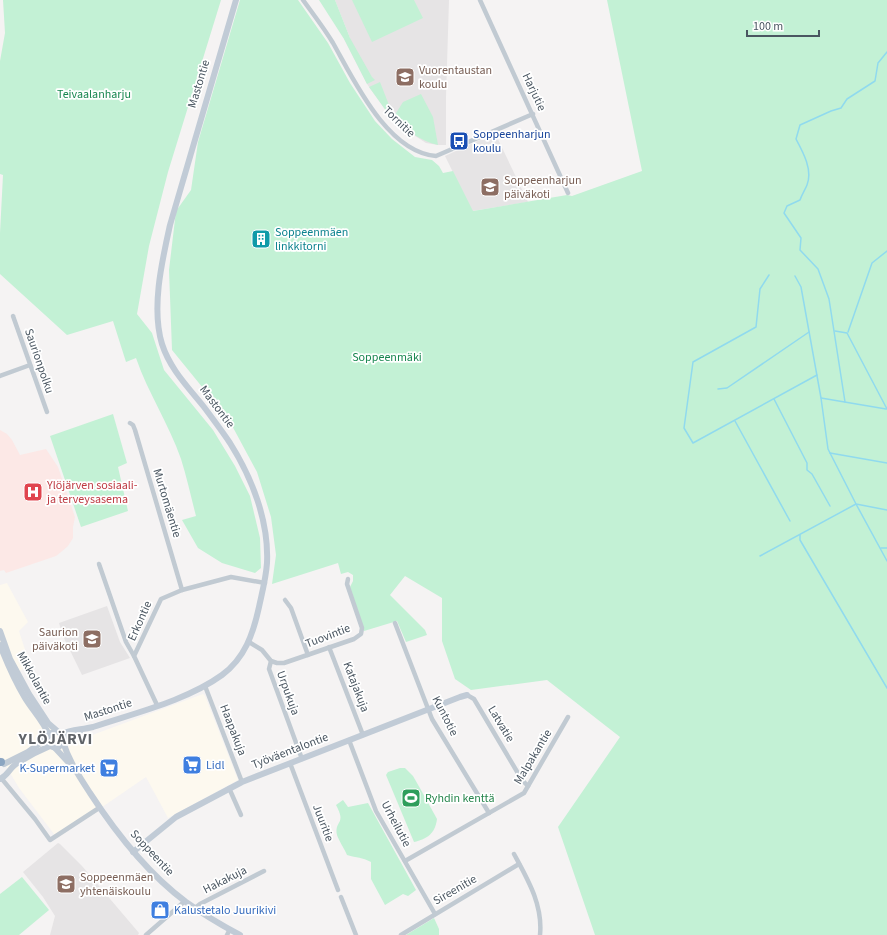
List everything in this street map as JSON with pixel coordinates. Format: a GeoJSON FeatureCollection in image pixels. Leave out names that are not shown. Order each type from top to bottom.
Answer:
{"type":"FeatureCollection","features":[{"type":"Feature","properties":{"kind":"main road","name":"Mastontie"},"geometry":{"type":"LineString","coordinates":[[61,737],[185,695],[205,686],[224,674],[233,665],[249,642],[265,583],[267,563],[266,541],[261,514],[254,491],[245,470],[230,444],[215,421],[170,362],[162,342],[158,320],[161,275],[170,225],[236,0]]}},
{"type":"Feature","properties":{"kind":"main road","name":"Mikkolantie"},"geometry":{"type":"LineString","coordinates":[[0,631],[1,644],[9,667],[24,696],[45,726],[48,736]]}},
{"type":"Feature","properties":{"kind":"main road","name":"Mikkolantie"},"geometry":{"type":"LineString","coordinates":[[1,644],[29,694],[48,723],[61,737]]}},
{"type":"Feature","properties":{"kind":"main road","name":"Työväentalontie"},"geometry":{"type":"LineString","coordinates":[[133,852],[176,817],[229,788],[467,695]]}},
{"type":"Feature","properties":{"kind":"main road"},"geometry":{"type":"LineString","coordinates":[[1,779],[15,764],[53,747],[60,746],[61,737],[54,731],[28,752],[1,763],[6,768],[7,772]]}},
{"type":"Feature","properties":{"kind":"main road"},"geometry":{"type":"LineString","coordinates":[[48,736],[48,742],[53,747]]}},
{"type":"Feature","properties":{"kind":"main road","name":"Soppeentie"},"geometry":{"type":"LineString","coordinates":[[61,737],[71,764],[99,808],[133,852],[157,877],[185,901],[229,932],[240,935]]}},
{"type":"Feature","properties":{"kind":"main road","name":"Soppeentie"},"geometry":{"type":"LineString","coordinates":[[53,747],[71,764]]}},
{"type":"Feature","properties":{"kind":"street","name":"Tornitie"},"geometry":{"type":"LineString","coordinates":[[303,0],[324,28],[358,90],[372,110],[392,132],[421,153],[436,156],[533,114]]}},
{"type":"Feature","properties":{"kind":"street","name":"Harjutie"},"geometry":{"type":"LineString","coordinates":[[480,0],[568,193]]}},
{"type":"Feature","properties":{"kind":"street","name":"Saurionpolku"},"geometry":{"type":"LineString","coordinates":[[13,316],[47,412]]}},
{"type":"Feature","properties":{"kind":"street"},"geometry":{"type":"LineString","coordinates":[[0,376],[30,365]]}},
{"type":"Feature","properties":{"kind":"street","name":"Murtomäentie"},"geometry":{"type":"LineString","coordinates":[[130,423],[133,425],[135,430],[182,590]]}},
{"type":"Feature","properties":{"kind":"street"},"geometry":{"type":"LineString","coordinates":[[99,564],[126,642],[134,656]]}},
{"type":"Feature","properties":{"kind":"street","name":"Erkontie"},"geometry":{"type":"LineString","coordinates":[[157,705],[134,656],[141,645],[159,601],[164,597],[182,590],[231,577],[265,583]]}},
{"type":"Feature","properties":{"kind":"street","name":"Tuovintie"},"geometry":{"type":"LineString","coordinates":[[271,660],[277,663],[284,663],[354,639],[361,634],[362,628],[347,584],[348,579]]}},
{"type":"Feature","properties":{"kind":"street"},"geometry":{"type":"LineString","coordinates":[[285,600],[291,608],[308,655]]}},
{"type":"Feature","properties":{"kind":"street","name":"Kuntotie"},"geometry":{"type":"LineString","coordinates":[[395,623],[432,719],[489,813]]}},
{"type":"Feature","properties":{"kind":"street","name":"Urpukuja"},"geometry":{"type":"LineString","coordinates":[[249,642],[262,650],[271,660],[269,669],[302,759]]}},
{"type":"Feature","properties":{"kind":"street","name":"Katajakuja"},"geometry":{"type":"LineString","coordinates":[[329,647],[363,735]]}},
{"type":"Feature","properties":{"kind":"street","name":"Haapakuja"},"geometry":{"type":"LineString","coordinates":[[205,686],[242,782]]}},
{"type":"Feature","properties":{"kind":"street","name":"Latvatie"},"geometry":{"type":"LineString","coordinates":[[467,695],[474,699],[522,780],[528,786]]}},
{"type":"Feature","properties":{"kind":"street","name":"Malpakantie"},"geometry":{"type":"LineString","coordinates":[[405,861],[524,793],[568,717]]}},
{"type":"Feature","properties":{"kind":"street","name":"Urheilutie"},"geometry":{"type":"LineString","coordinates":[[349,740],[376,811],[435,914]]}},
{"type":"Feature","properties":{"kind":"street","name":"Juuritie"},"geometry":{"type":"LineString","coordinates":[[290,763],[338,890]]}},
{"type":"Feature","properties":{"kind":"street"},"geometry":{"type":"LineString","coordinates":[[1,779],[35,819],[50,840],[99,808]]}},
{"type":"Feature","properties":{"kind":"street"},"geometry":{"type":"LineString","coordinates":[[229,788],[241,816]]}},
{"type":"Feature","properties":{"kind":"street"},"geometry":{"type":"LineString","coordinates":[[514,854],[536,898],[540,912],[540,935]]}},
{"type":"Feature","properties":{"kind":"street","name":"Sireenitie"},"geometry":{"type":"LineString","coordinates":[[401,935],[519,864]]}},
{"type":"Feature","properties":{"kind":"street","name":"Hakakuja"},"geometry":{"type":"LineString","coordinates":[[195,908],[200,904],[264,872]]}},
{"type":"Feature","properties":{"kind":"street"},"geometry":{"type":"LineString","coordinates":[[341,898],[356,935]]}},
{"type":"Feature","properties":{"kind":"street"},"geometry":{"type":"LineString","coordinates":[[146,935],[185,901]]}},
{"type":"Feature","properties":{"kind":"shaded area","name":"Vuorentaustan koulu"},"geometry":{"type":"Polygon","coordinates":[[[335,0],[449,0],[446,145],[426,143],[403,128],[387,112],[367,84],[344,39],[350,38],[335,0]]]}},
{"type":"Feature","properties":{"kind":"shaded area","name":"Soppeenharjun päiväkoti"},"geometry":{"type":"Polygon","coordinates":[[[495,133],[528,202],[472,211],[445,156],[495,133]]]}},
{"type":"Feature","properties":{"kind":"shaded area","name":"Ylöjärven sosiaali- ja terveysasema"},"geometry":{"type":"Polygon","coordinates":[[[0,430],[7,434],[12,440],[20,455],[46,449],[58,467],[75,517],[73,538],[68,546],[61,552],[56,556],[6,573],[4,570],[0,571],[0,430]]]}},
{"type":"Feature","properties":{"kind":"shaded area"},"geometry":{"type":"Polygon","coordinates":[[[7,583],[28,622],[19,631],[30,665],[19,671],[47,718],[68,744],[203,694],[238,780],[168,818],[146,777],[57,838],[19,788],[0,756],[0,585],[7,583]]]}},
{"type":"Feature","properties":{"kind":"shaded area","name":"Saurion päiväkoti"},"geometry":{"type":"Polygon","coordinates":[[[107,606],[120,642],[130,658],[82,675],[63,636],[59,623],[107,606]]]}},
{"type":"Feature","properties":{"kind":"shaded area","name":"Soppeenmäen yhtenäiskoulu"},"geometry":{"type":"Polygon","coordinates":[[[58,843],[82,866],[139,933],[138,935],[50,935],[55,916],[43,897],[23,872],[58,843]]]}},
{"type":"Feature","properties":{"kind":"green space","name":"Teivaalanharju"},"geometry":{"type":"Polygon","coordinates":[[[3,0],[221,0],[168,172],[149,246],[137,314],[152,333],[164,370],[213,430],[235,466],[250,496],[260,538],[261,568],[255,573],[222,563],[198,548],[182,520],[196,516],[181,459],[171,433],[146,384],[136,358],[126,362],[113,321],[67,335],[0,274],[0,233],[3,175],[0,174],[0,61],[5,33],[3,0]]]}},
{"type":"Feature","properties":{"kind":"green space","name":"Soppeenmäki"},"geometry":{"type":"Polygon","coordinates":[[[240,0],[298,0],[328,43],[350,83],[375,121],[392,139],[415,157],[432,160],[439,166],[443,173],[453,171],[473,211],[567,195],[572,196],[642,171],[607,0],[887,0],[887,935],[595,935],[558,827],[620,737],[547,680],[471,690],[455,679],[442,641],[442,598],[405,576],[390,595],[425,630],[427,635],[406,642],[397,621],[364,631],[350,587],[353,581],[353,575],[348,572],[341,574],[338,563],[272,584],[276,555],[271,517],[257,472],[229,420],[172,350],[169,270],[176,211],[191,190],[198,142],[240,0]]]}},
{"type":"Feature","properties":{"kind":"green space"},"geometry":{"type":"Polygon","coordinates":[[[319,0],[335,0],[350,38],[375,80],[367,84],[344,39],[319,0]]]}},
{"type":"Feature","properties":{"kind":"green space"},"geometry":{"type":"Polygon","coordinates":[[[352,0],[414,0],[423,18],[372,42],[352,0]]]}},
{"type":"Feature","properties":{"kind":"green space"},"geometry":{"type":"Polygon","coordinates":[[[380,82],[389,105],[387,112],[369,87],[380,82]]]}},
{"type":"Feature","properties":{"kind":"green space"},"geometry":{"type":"Polygon","coordinates":[[[421,94],[433,117],[438,145],[425,141],[403,127],[393,118],[403,102],[421,94]]]}},
{"type":"Feature","properties":{"kind":"green space"},"geometry":{"type":"Polygon","coordinates":[[[113,414],[127,463],[118,467],[128,511],[81,527],[50,436],[113,414]]]}},
{"type":"Feature","properties":{"kind":"green space","name":"Ryhdin kenttä"},"geometry":{"type":"Polygon","coordinates":[[[405,768],[413,776],[437,819],[430,835],[414,842],[386,775],[388,772],[405,768]]]}},
{"type":"Feature","properties":{"kind":"green space"},"geometry":{"type":"Polygon","coordinates":[[[343,800],[348,807],[368,803],[416,890],[408,896],[403,894],[385,905],[371,879],[371,862],[362,858],[347,855],[337,835],[337,827],[340,816],[336,805],[343,800]]]}},
{"type":"Feature","properties":{"kind":"green space"},"geometry":{"type":"Polygon","coordinates":[[[22,877],[49,910],[19,935],[0,935],[0,894],[22,877]]]}},
{"type":"Feature","properties":{"kind":"green space"},"geometry":{"type":"Polygon","coordinates":[[[434,918],[439,929],[439,935],[406,935],[434,918]]]}},
{"type":"Feature","properties":{"kind":"waterway"},"geometry":{"type":"LineString","coordinates":[[845,402],[829,299],[818,269],[800,250],[801,238],[784,213],[787,206],[800,200],[809,179],[808,167],[796,139],[800,125],[841,108],[847,99],[875,81],[878,63],[887,52]]}},
{"type":"Feature","properties":{"kind":"waterway"},"geometry":{"type":"LineString","coordinates":[[848,332],[872,263],[887,251]]}},
{"type":"Feature","properties":{"kind":"waterway"},"geometry":{"type":"LineString","coordinates":[[769,275],[760,289],[756,327],[693,362],[684,428],[693,443],[817,375]]}},
{"type":"Feature","properties":{"kind":"waterway"},"geometry":{"type":"LineString","coordinates":[[795,276],[801,287],[821,398],[828,449],[887,561]]}},
{"type":"Feature","properties":{"kind":"waterway"},"geometry":{"type":"LineString","coordinates":[[835,331],[847,333],[887,409]]}},
{"type":"Feature","properties":{"kind":"waterway"},"geometry":{"type":"LineString","coordinates":[[718,389],[727,388],[809,332]]}},
{"type":"Feature","properties":{"kind":"waterway"},"geometry":{"type":"LineString","coordinates":[[821,398],[886,409]]}},
{"type":"Feature","properties":{"kind":"waterway"},"geometry":{"type":"LineString","coordinates":[[774,399],[807,463],[807,470],[812,474],[830,506]]}},
{"type":"Feature","properties":{"kind":"waterway"},"geometry":{"type":"LineString","coordinates":[[735,421],[790,521]]}},
{"type":"Feature","properties":{"kind":"waterway"},"geometry":{"type":"LineString","coordinates":[[830,453],[887,463]]}},
{"type":"Feature","properties":{"kind":"waterway"},"geometry":{"type":"LineString","coordinates":[[760,556],[856,504],[887,510]]}},
{"type":"Feature","properties":{"kind":"waterway"},"geometry":{"type":"LineString","coordinates":[[800,535],[800,540],[887,688]]}},
{"type":"Feature","properties":{"kind":"waterway"},"geometry":{"type":"LineString","coordinates":[[881,548],[887,548]]}},
{"type":"Feature","properties":{"kind":"place","name":"Vuorentaustan koulu"},"geometry":{"type":"Point","coordinates":[405,77]}},
{"type":"Feature","properties":{"kind":"place","name":"Soppeenharjun koulu"},"geometry":{"type":"Point","coordinates":[459,141]}},
{"type":"Feature","properties":{"kind":"place","name":"Soppeenharjun päiväkoti"},"geometry":{"type":"Point","coordinates":[490,187]}},
{"type":"Feature","properties":{"kind":"place","name":"Soppeenmäen linkkitorni"},"geometry":{"type":"Point","coordinates":[261,239]}},
{"type":"Feature","properties":{"kind":"place","name":"Ylöjärven sosiaali- ja terveysasema"},"geometry":{"type":"Point","coordinates":[33,492]}},
{"type":"Feature","properties":{"kind":"place","name":"Saurion päiväkoti"},"geometry":{"type":"Point","coordinates":[92,639]}},
{"type":"Feature","properties":{"kind":"place","name":"Lidl"},"geometry":{"type":"Point","coordinates":[192,765]}},
{"type":"Feature","properties":{"kind":"place","name":"K-Supermarket"},"geometry":{"type":"Point","coordinates":[109,768]}},
{"type":"Feature","properties":{"kind":"place","name":"Ryhdin kenttä"},"geometry":{"type":"Point","coordinates":[411,798]}},
{"type":"Feature","properties":{"kind":"place","name":"Soppeenmäen yhtenäiskoulu"},"geometry":{"type":"Point","coordinates":[66,884]}},
{"type":"Feature","properties":{"kind":"place","name":"Kalustetalo Juurikivi"},"geometry":{"type":"Point","coordinates":[160,910]}},
{"type":"Feature","properties":{"kind":"district","name":"YLÖJÄRVI"},"geometry":{"type":"Point","coordinates":[56,739]}}]}
